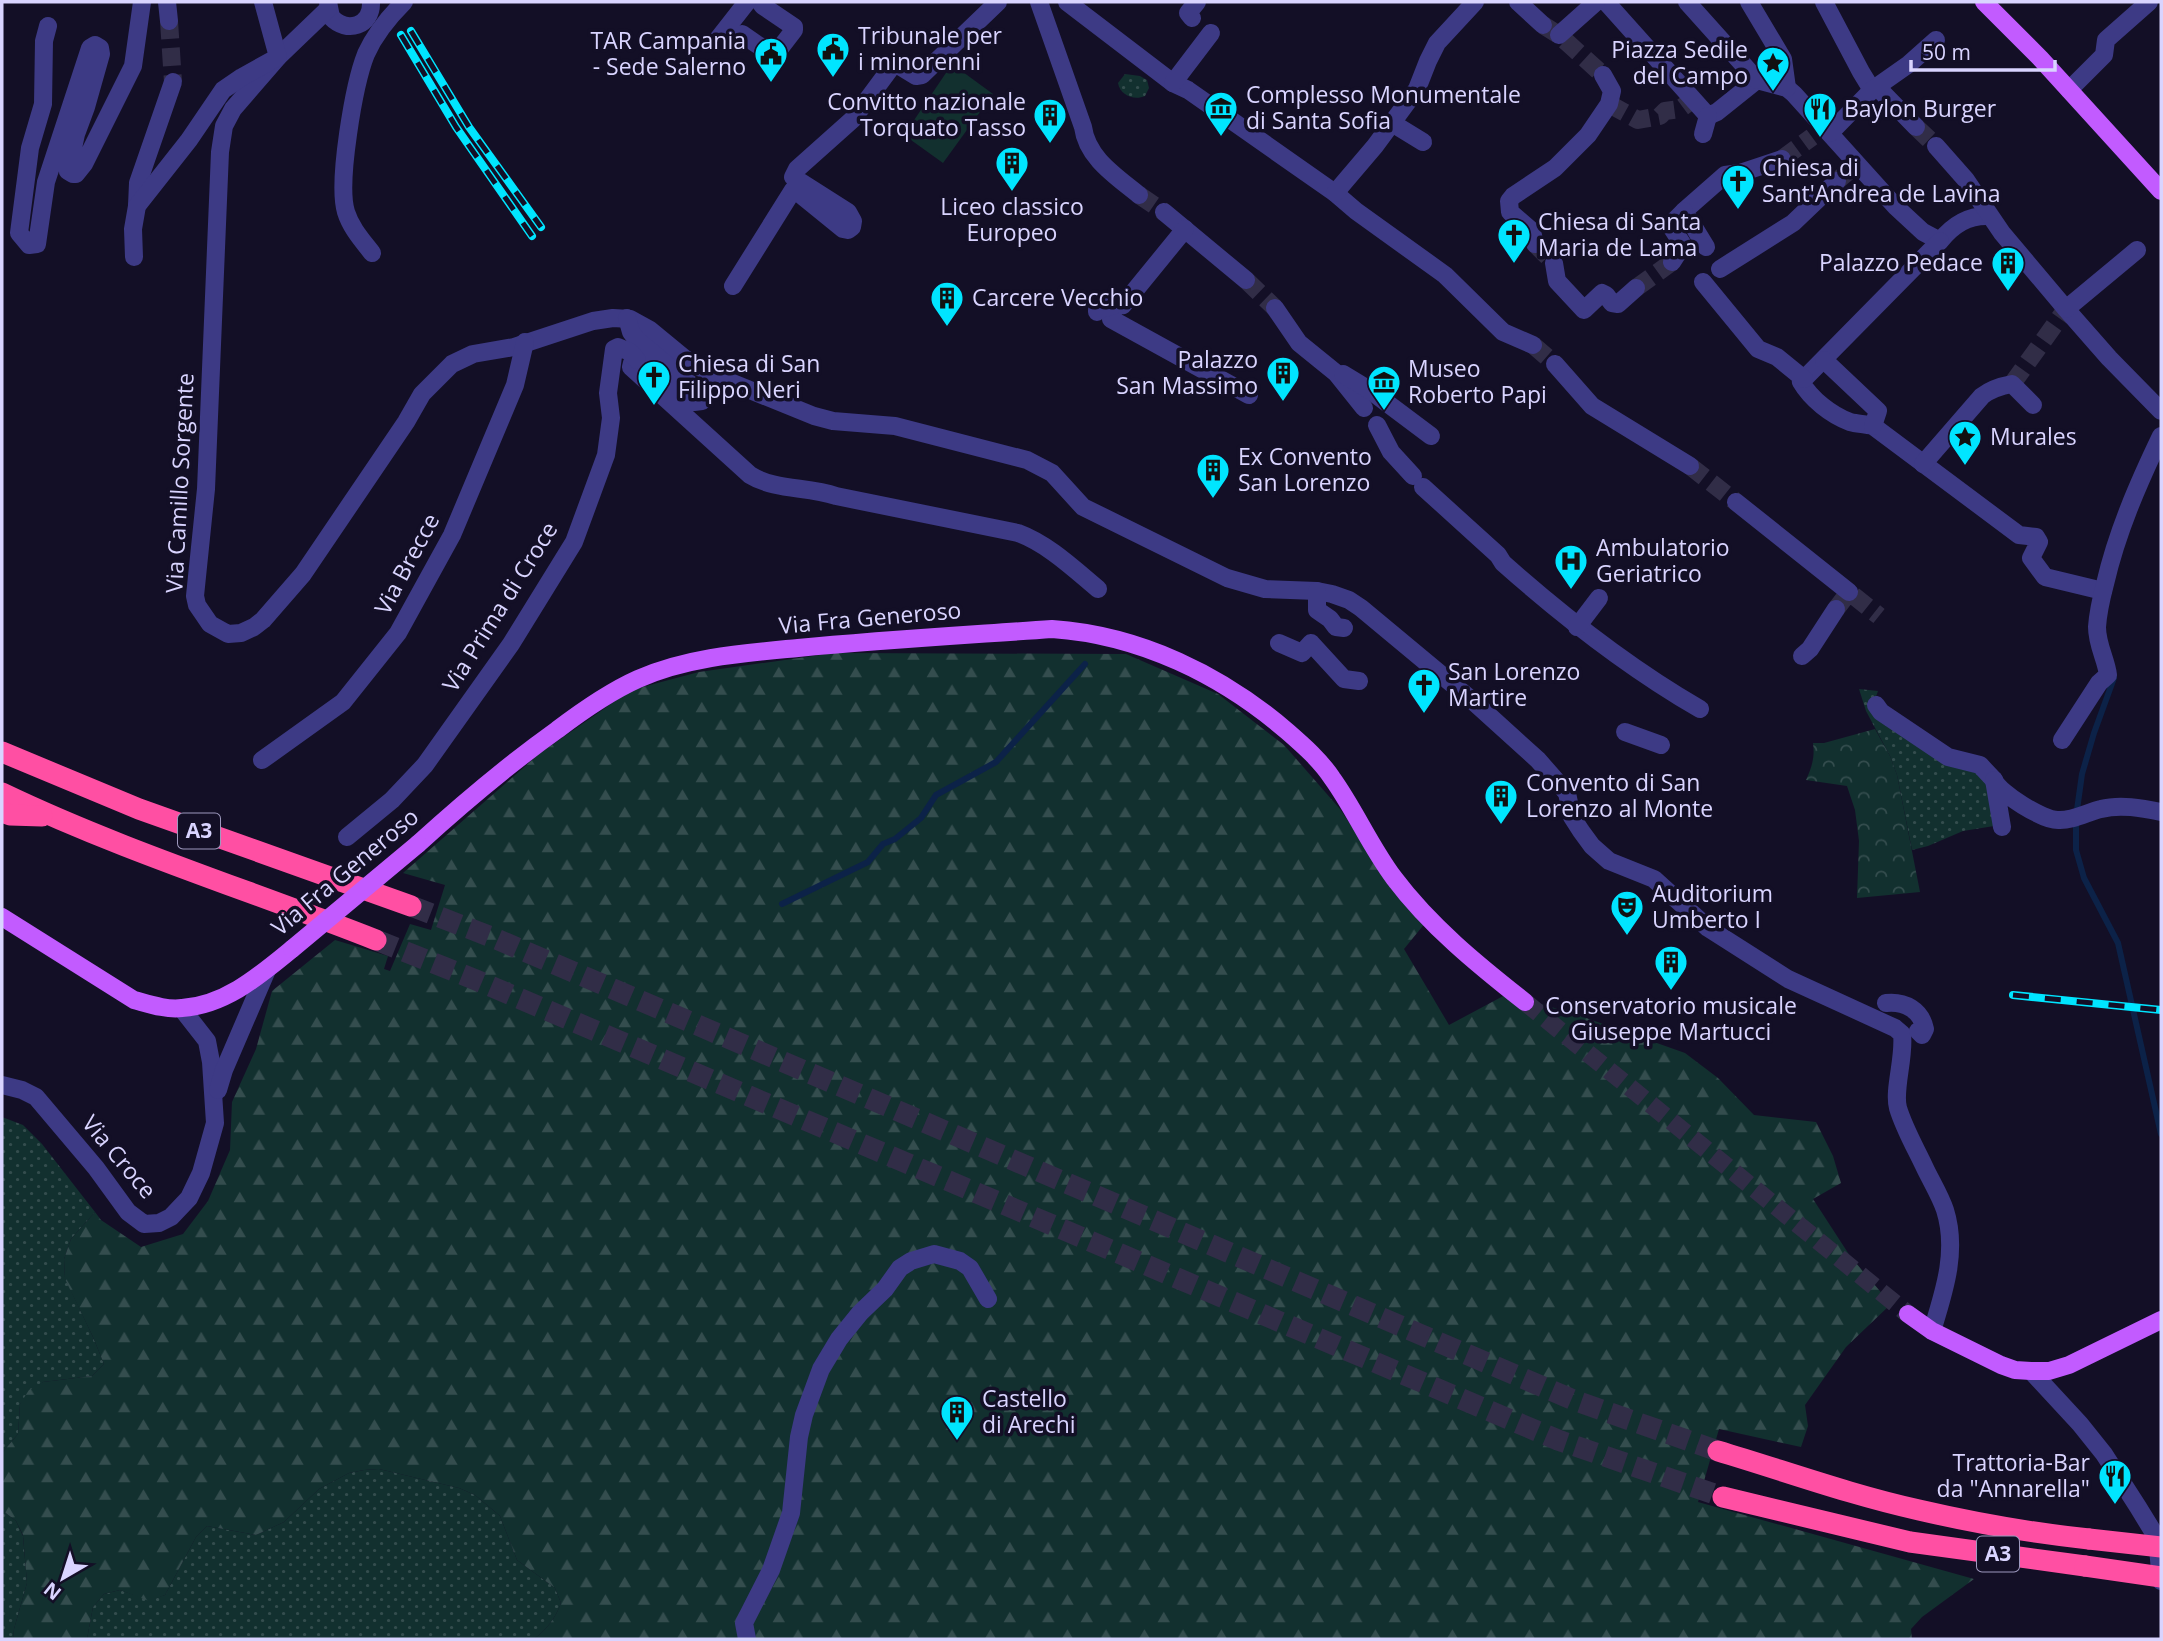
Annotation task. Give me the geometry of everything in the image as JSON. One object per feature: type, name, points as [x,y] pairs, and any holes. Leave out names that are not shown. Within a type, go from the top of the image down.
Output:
[{"type":"highway","name":"A3","points":[[2,752],[162,817],[411,906]]},
{"type":"highway","points":[[2,793],[51,817]]},
{"type":"highway","points":[[2,811],[10,815],[51,817]]},
{"type":"highway","name":"A3","points":[[51,817],[376,940]]},
{"type":"highway","name":"A3","points":[[1718,1451],[1920,1510],[2050,1535],[2161,1547]]},
{"type":"highway","name":"A3","points":[[1723,1497],[1910,1542],[2161,1579]]},
{"type":"main road","points":[[1984,2],[2161,191]]},
{"type":"main road","name":"Via Fra Generoso","points":[[182,1009],[211,1002],[240,989],[267,970],[533,747],[607,695],[638,679],[673,666],[769,651],[880,640],[1052,629],[1128,642],[1184,663],[1269,715],[1312,752],[1332,777],[1371,846],[1395,880],[1461,951],[1525,1002]]},
{"type":"main road","points":[[2,917],[134,1000],[158,1007],[182,1009]]},
{"type":"main road","points":[[1908,1314],[1932,1331],[2001,1365],[2015,1370],[2031,1371],[2069,1365],[2161,1320]]},
{"type":"street","points":[[48,26],[44,41],[43,104],[30,148],[19,233],[29,245],[37,244],[46,181],[90,48],[95,45],[100,48],[101,54],[76,134],[68,170],[73,174],[84,164],[133,66],[142,2]]},
{"type":"street","points":[[167,2],[169,21]]},
{"type":"street","points":[[137,206],[189,140],[223,90],[278,57],[263,2]]},
{"type":"street","points":[[718,39],[747,2]]},
{"type":"street","points":[[742,34],[774,56],[794,30],[760,2]]},
{"type":"street","points":[[733,286],[793,190],[843,229],[852,227],[851,215],[793,177],[797,169],[853,119],[893,65],[898,65],[916,76],[922,75],[998,2]]},
{"type":"street","points":[[1039,2],[1083,127],[1085,141],[1102,164],[1139,195]]},
{"type":"street","points":[[1067,2],[1173,83],[1188,90],[1335,193],[1445,275],[1503,332],[1533,345]]},
{"type":"street","points":[[1335,193],[1417,89],[1433,49],[1475,2]]},
{"type":"street","points":[[1518,2],[1543,25]]},
{"type":"street","points":[[1559,35],[1596,2]]},
{"type":"street","points":[[1606,2],[1708,116]]},
{"type":"street","points":[[1687,2],[1757,79],[1787,88]]},
{"type":"street","points":[[1749,2],[1783,58],[1787,88],[1822,133],[1923,232],[1940,241]]},
{"type":"street","points":[[1824,2],[1875,88],[1916,127]]},
{"type":"street","points":[[2069,90],[2104,55],[2106,40],[2149,2]]},
{"type":"street","points":[[372,253],[352,227],[342,195],[354,99],[371,27],[371,3],[398,8]]},
{"type":"street","points":[[371,27],[398,8]]},
{"type":"street","name":"Via Camillo Sorgente","points":[[371,27],[348,27],[331,11],[309,27],[278,57],[233,109],[224,126],[206,489],[195,596],[197,605],[209,624],[228,634],[241,633],[254,627],[271,612],[303,574],[422,394],[444,370],[474,354],[503,350],[593,321],[613,317],[627,318]]},
{"type":"street","points":[[1173,83],[1211,33]]},
{"type":"street","points":[[1822,133],[1936,40]]},
{"type":"street","points":[[1535,244],[1532,231],[1510,212],[1509,201],[1555,168],[1588,135],[1609,104],[1612,90],[1603,75]]},
{"type":"street","points":[[1708,116],[1717,112],[1757,79]]},
{"type":"street","points":[[134,257],[138,183],[173,82]]},
{"type":"street","points":[[1703,134],[1708,116]]},
{"type":"street","points":[[1392,123],[1423,142]]},
{"type":"street","points":[[1936,146],[1966,180],[1989,216],[2066,309],[2115,365],[2161,411]]},
{"type":"street","points":[[1672,262],[1683,245],[1670,225],[1684,211],[1725,175],[1740,173],[1782,159]]},
{"type":"street","points":[[1720,269],[1793,223],[1837,181]]},
{"type":"street","points":[[1684,211],[1706,247]]},
{"type":"street","points":[[1164,212],[1245,281]]},
{"type":"street","points":[[1803,380],[1831,366],[1864,320],[1949,230],[1977,215],[1989,216]]},
{"type":"street","points":[[1185,229],[1111,310],[1249,395]]},
{"type":"street","points":[[2066,309],[2137,250]]},
{"type":"street","points":[[1556,272],[1584,310],[1602,293],[1612,303],[1618,304],[1636,288]]},
{"type":"street","points":[[1703,282],[1746,336],[1759,349],[1777,358],[1803,380],[1807,392],[1832,412],[1851,422],[1873,426],[2019,535],[2039,539],[2031,558],[2045,577],[2103,591]]},
{"type":"street","points":[[1275,308],[1299,343],[1336,373],[1364,408]]},
{"type":"street","points":[[627,318],[631,332],[637,340],[702,394],[702,401],[696,404],[637,360],[631,365],[634,370],[750,475],[770,485],[824,492],[1030,537],[1098,589]]},
{"type":"street","points":[[627,318],[650,330],[684,358],[712,375],[814,416],[833,421],[895,426],[1027,460],[1052,473],[1083,508],[1227,578],[1265,589],[1332,594],[1361,608],[1475,702],[1538,760],[1567,793],[1573,817],[1581,831],[1592,846],[1609,861],[1654,879],[1708,928],[1788,979],[1895,1028],[1902,1034],[1898,1107],[1902,1121],[1940,1198],[1948,1225],[1950,1261],[1946,1286],[1932,1331]]},
{"type":"street","name":"Via Brecce","points":[[262,760],[344,702],[398,633],[452,535],[515,385],[525,342]]},
{"type":"street","name":"Via Prima di Croce","points":[[347,836],[392,800],[425,765],[511,645],[560,565],[574,542],[606,455],[611,418],[608,393],[614,349],[626,349],[637,360]]},
{"type":"street","points":[[1555,364],[1592,405],[1690,466]]},
{"type":"street","points":[[1831,366],[1878,411],[1873,426]]},
{"type":"street","points":[[1336,373],[1343,374],[1371,391],[1431,436]]},
{"type":"street","points":[[1923,464],[1991,389],[2012,384],[2034,405]]},
{"type":"street","points":[[1377,425],[1391,452],[1418,482],[1521,579],[1577,626],[1657,684],[1700,709]]},
{"type":"street","points":[[2062,740],[2099,682],[2108,675],[2097,629],[2103,591],[2110,561],[2138,484],[2161,436]]},
{"type":"street","points":[[769,494],[829,503],[834,495]]},
{"type":"street","points":[[1736,502],[1849,592]]},
{"type":"street","points":[[1317,591],[1317,610],[1336,627],[1344,628]]},
{"type":"street","points":[[1577,626],[1599,598]]},
{"type":"street","points":[[1802,656],[1810,649],[1836,609]]},
{"type":"street","points":[[1279,643],[1302,653],[1311,643],[1344,679],[1359,681]]},
{"type":"street","points":[[1876,705],[1881,712],[1936,751],[1980,765],[2001,790],[2048,819],[2060,821],[2099,810],[2122,807],[2161,812]]},
{"type":"street","points":[[1625,732],[1653,747]]},
{"type":"street","points":[[1994,780],[2002,827]]},
{"type":"street","name":"Via Croce","points":[[214,1104],[223,1070],[267,970]]},
{"type":"street","points":[[1886,1003],[1900,1003],[1914,1009],[1925,1026],[1924,1034],[1921,1035],[1917,1031]]},
{"type":"street","name":"Via Croce","points":[[2,1085],[36,1097],[96,1168],[128,1212],[144,1224],[159,1223],[172,1217],[189,1198],[201,1172],[215,1123],[207,1041],[182,1009]]},
{"type":"street","points":[[747,1639],[744,1623],[771,1570],[791,1513],[804,1415],[818,1376],[839,1339],[860,1313],[885,1289],[900,1268],[911,1261],[934,1254],[960,1261],[970,1268],[988,1299]]},
{"type":"street","points":[[2031,1371],[2104,1454],[2138,1507],[2157,1538],[2161,1579]]},
{"type":"green space","points":[[952,64],[993,94],[943,163],[904,135]]},
{"type":"green space","points":[[1125,74],[1147,80],[1149,88],[1145,96],[1132,97],[1122,91],[1118,83]]},
{"type":"green space","points":[[834,653],[1126,654],[1218,694],[1284,745],[1340,809],[1380,869],[1426,922],[1404,949],[1449,1025],[1507,994],[1575,1014],[1685,1053],[1718,1078],[1754,1115],[1816,1122],[1833,1156],[1841,1183],[1813,1199],[1850,1256],[1891,1304],[1846,1347],[1805,1405],[1808,1426],[1801,1447],[1719,1429],[1698,1502],[1974,1579],[1922,1617],[1911,1629],[1912,1639],[534,1639],[550,1623],[561,1603],[555,1588],[517,1560],[500,1516],[475,1495],[459,1488],[379,1469],[349,1473],[319,1489],[284,1522],[256,1535],[207,1526],[196,1537],[165,1595],[149,1601],[120,1590],[104,1594],[93,1607],[87,1639],[13,1639],[27,1583],[23,1535],[16,1521],[2,1510],[2,1453],[18,1434],[20,1404],[29,1390],[43,1382],[92,1376],[104,1364],[65,1279],[64,1259],[71,1239],[95,1212],[101,1220],[141,1247],[183,1234],[208,1201],[230,1150],[232,1102],[256,1049],[272,991],[335,940],[388,956],[384,969],[390,971],[410,924],[431,930],[445,885],[403,873],[539,754],[631,690],[699,672]]},
{"type":"green space","points":[[1859,689],[1878,691],[1874,702],[1987,773],[1994,826],[1963,831],[1912,850],[1897,775],[1866,711]]},
{"type":"green space","points":[[1875,729],[1897,775],[1920,892],[1857,898],[1859,841],[1855,810],[1847,786],[1806,780],[1814,753],[1813,743],[1824,743]]},
{"type":"green space","points":[[2,1117],[23,1125],[42,1144],[95,1212],[71,1239],[64,1259],[65,1278],[104,1364],[92,1376],[43,1382],[20,1404],[18,1434],[2,1453]]},
{"type":"green space","points":[[379,1469],[459,1488],[475,1495],[500,1516],[517,1560],[555,1588],[561,1603],[543,1631],[534,1639],[87,1639],[93,1607],[104,1594],[120,1590],[149,1600],[165,1595],[196,1537],[207,1526],[256,1535],[284,1522],[319,1489],[349,1473]]},
{"type":"green space","points":[[2,1510],[16,1521],[23,1536],[27,1583],[13,1639],[2,1639]]},
{"type":"waterway","points":[[782,904],[868,862],[883,844],[895,839],[921,818],[936,795],[996,762],[1085,664]]},
{"type":"waterway","points":[[2114,678],[2082,774],[2076,817],[2076,850],[2084,878],[2118,943],[2161,1134]]},
{"type":"tunnel","points":[[169,21],[173,82]]},
{"type":"tunnel","points":[[1543,25],[1559,35],[1603,75]]},
{"type":"tunnel","points":[[1609,104],[1638,120],[1680,109],[1692,100]]},
{"type":"tunnel","points":[[1916,127],[1936,146]]},
{"type":"tunnel","points":[[1782,159],[1812,137]]},
{"type":"tunnel","points":[[1837,181],[1857,164]]},
{"type":"tunnel","points":[[1139,195],[1164,212]]},
{"type":"tunnel","points":[[1535,244],[1554,263]]},
{"type":"tunnel","points":[[1636,288],[1672,262]]},
{"type":"tunnel","points":[[1246,280],[1275,308]]},
{"type":"tunnel","points":[[2012,384],[2066,309]]},
{"type":"tunnel","points":[[1533,345],[1555,364]]},
{"type":"tunnel","points":[[1690,466],[1736,502]]},
{"type":"tunnel","points":[[1836,609],[1849,592],[1879,616]]},
{"type":"tunnel","points":[[411,906],[494,938],[1576,1401],[1718,1451]]},
{"type":"tunnel","points":[[376,940],[476,980],[1558,1440],[1723,1497]]},
{"type":"tunnel","points":[[1525,1002],[1908,1314]]},
{"type":"railway","points":[[411,31],[469,127],[541,227]]},
{"type":"railway","points":[[401,35],[456,127],[532,236]]},
{"type":"railway","points":[[2013,995],[2161,1010]]},
{"type":"place","name":"Tribunale per i minorenni","points":[[833,79]]},
{"type":"place","name":"TAR Campania - Sede Salerno","points":[[771,84]]},
{"type":"place","name":"Piazza Sedile del Campo","points":[[1773,93]]},
{"type":"place","name":"Complesso Monumentale di Santa Sofia","points":[[1221,138]]},
{"type":"place","name":"Baylon Burger","points":[[1820,139]]},
{"type":"place","name":"Convitto nazionale Torquato Tasso","points":[[1050,145]]},
{"type":"place","name":"Liceo classico Europeo","points":[[1012,193]]},
{"type":"place","name":"Chiesa di Sant'Andrea de Lavina","points":[[1738,211]]},
{"type":"place","name":"Chiesa di Santa Maria de Lama","points":[[1514,265]]},
{"type":"place","name":"Palazzo Pedace","points":[[2008,293]]},
{"type":"place","name":"Carcere Vecchio","points":[[947,328]]},
{"type":"place","name":"Palazzo San Massimo","points":[[1283,403]]},
{"type":"place","name":"Chiesa di San Filippo Neri","points":[[654,407]]},
{"type":"place","name":"Museo Roberto Papi","points":[[1384,412]]},
{"type":"place","name":"Murales","points":[[1965,467]]},
{"type":"place","name":"Ex Convento San Lorenzo","points":[[1213,500]]},
{"type":"place","name":"Ambulatorio Geriatrico","points":[[1571,591]]},
{"type":"place","name":"San Lorenzo Martire","points":[[1424,715]]},
{"type":"place","name":"Convento di San Lorenzo al Monte","points":[[1501,826]]},
{"type":"place","name":"Auditorium Umberto I","points":[[1627,937]]},
{"type":"place","name":"Conservatorio musicale Giuseppe Martucci","points":[[1671,992]]},
{"type":"place","name":"Castello di Arechi","points":[[957,1442]]},
{"type":"place","name":"Trattoria-Bar da \"Annarella\"","points":[[2115,1506]]}]
